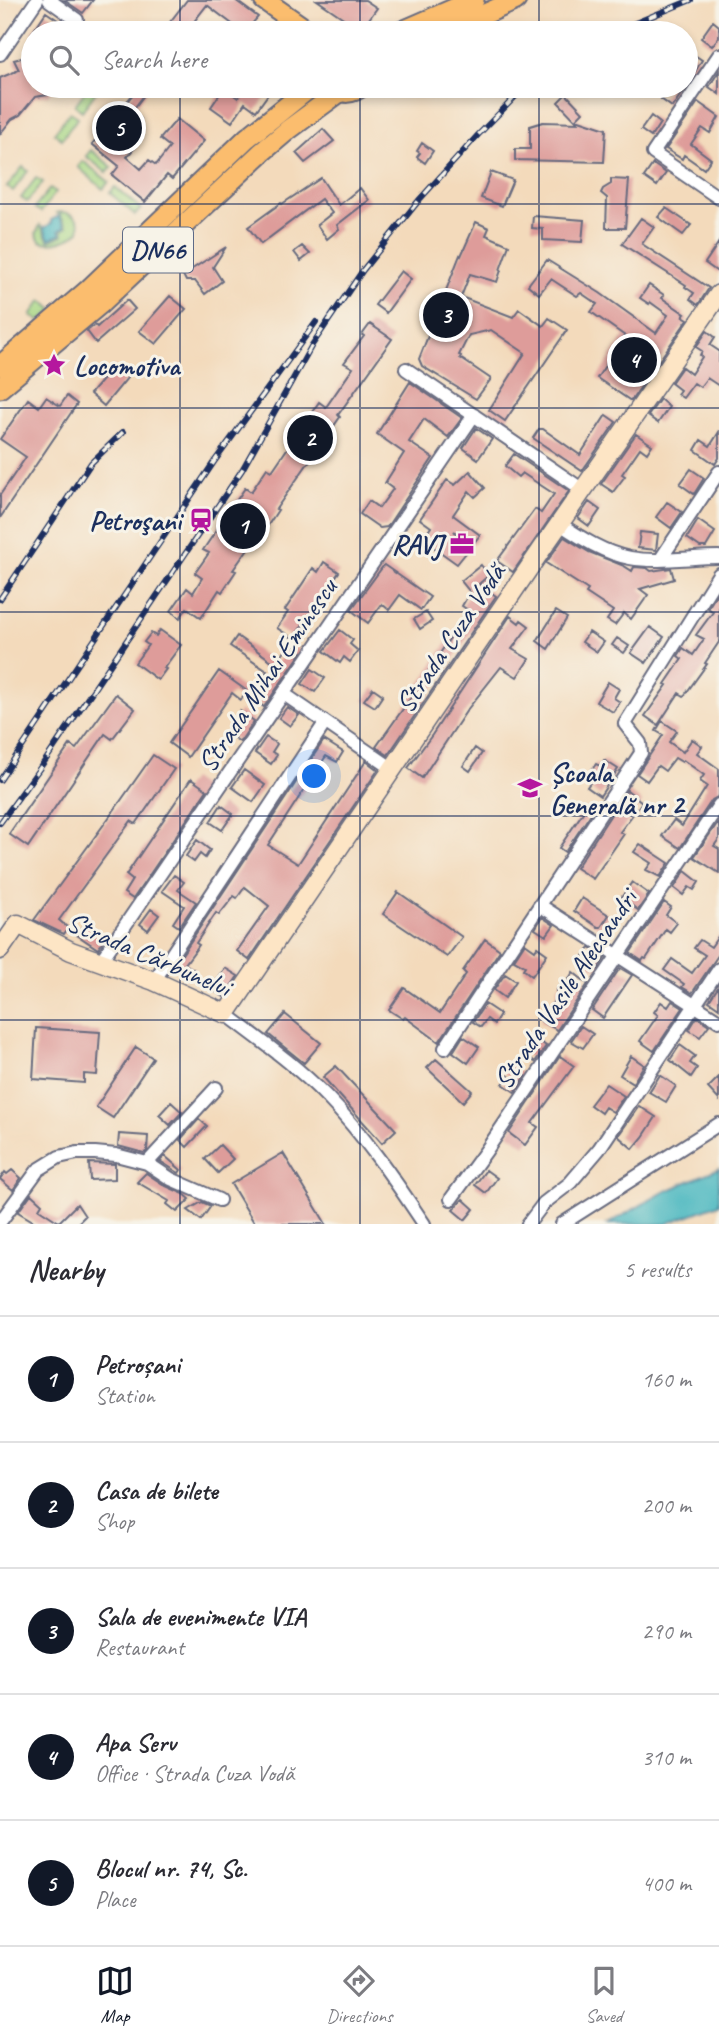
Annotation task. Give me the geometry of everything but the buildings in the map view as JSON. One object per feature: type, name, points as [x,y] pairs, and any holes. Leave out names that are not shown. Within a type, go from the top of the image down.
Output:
[{"type":"main road","points":[[426,21],[474,0]]},
{"type":"main road","points":[[470,21],[516,0]]},
{"type":"main road","points":[[266,1],[295,21]]},
{"type":"main road","name":"DN66","points":[[0,388],[107,285],[247,138],[297,98]]},
{"type":"main road","name":"DN66","points":[[0,366],[107,285],[327,98]]},
{"type":"main road","name":"Strada Cuza Vodă","points":[[226,1014],[719,294]]},
{"type":"main road","name":"Strada Cărbunelui","points":[[0,950],[18,924],[71,951],[154,981],[226,1014]]},
{"type":"street","points":[[23,21],[37,0]]},
{"type":"street","points":[[49,0],[77,20]]},
{"type":"street","points":[[0,54],[21,23]]},
{"type":"street","points":[[698,85],[719,55]]},
{"type":"street","points":[[689,98],[653,153],[719,198]]},
{"type":"street","points":[[406,369],[583,490]]},
{"type":"street","name":"Strada Mihai Eminescu","points":[[100,962],[474,415]]},
{"type":"street","points":[[660,559],[719,472]]},
{"type":"street","points":[[560,523],[615,554],[637,559],[719,557]]},
{"type":"street","points":[[445,1048],[641,753],[640,743],[625,724],[719,574]]},
{"type":"street","points":[[284,694],[393,769]]},
{"type":"street","points":[[154,981],[326,723]]},
{"type":"street","name":"Strada Vasile Alecsandri","points":[[451,1199],[719,805]]},
{"type":"street","points":[[541,906],[719,1021]]},
{"type":"street","points":[[528,1224],[544,1203],[570,1183],[588,1164],[719,969]]},
{"type":"street","name":"Strada Cărbunelui","points":[[226,1014],[303,1075],[343,1114],[424,1224]]},
{"type":"street","points":[[148,1163],[216,1088]]},
{"type":"street","points":[[562,1224],[719,1124]]},
{"type":"street","points":[[0,1222],[38,1170],[58,1157],[77,1153],[116,1155],[148,1163],[171,1180],[219,1200]]},
{"type":"green space","points":[[80,98],[91,98],[82,111],[75,105]]},
{"type":"green space","points":[[70,112],[78,117],[62,139],[54,133]]},
{"type":"green space","points":[[91,150],[112,167],[107,173],[86,156]]},
{"type":"green space","points":[[83,161],[109,182],[103,189],[78,167]]},
{"type":"green space","points":[[23,167],[28,171],[13,191],[7,187]]},
{"type":"green space","points":[[36,178],[43,182],[27,202],[21,198]]},
{"type":"green space","points":[[115,187],[141,209],[135,215],[110,193]]},
{"type":"green space","points":[[50,188],[56,192],[41,212],[35,208]]},
{"type":"green space","points":[[56,213],[76,217],[79,231],[61,241],[50,243],[40,241],[36,234],[40,225],[49,241],[63,235],[61,231],[67,227],[60,214]]},
{"type":"green space","points":[[42,300],[52,312],[39,321],[31,315]]},
{"type":"water","points":[[59,216],[65,227],[59,230],[61,234],[49,239],[44,228]]},
{"type":"water","points":[[719,1168],[719,1204],[666,1224],[608,1224],[664,1192]]},
{"type":"railway","points":[[640,21],[691,0]]},
{"type":"railway","points":[[0,823],[242,470],[312,345],[363,270],[420,199],[514,98]]},
{"type":"railway","points":[[0,780],[214,462],[316,322]]},
{"type":"railway","points":[[0,599],[91,463],[123,432]]},
{"type":"place","name":"Blocul nr. 74, Sc.","points":[[119,128]]},
{"type":"place","name":"Sala de evenimente VIA","points":[[446,315]]},
{"type":"place","name":"Apa Serv","points":[[634,360]]},
{"type":"place","name":"Locomotiva","points":[[54,365]]},
{"type":"place","name":"Casa de bilete","points":[[310,438]]},
{"type":"place","name":"Petroşani","points":[[201,520]]},
{"type":"place","name":"Petroșani","points":[[243,526]]},
{"type":"place","name":"RAVJ","points":[[462,544]]},
{"type":"place","name":"Școala Generală nr 2","points":[[530,788]]}]
